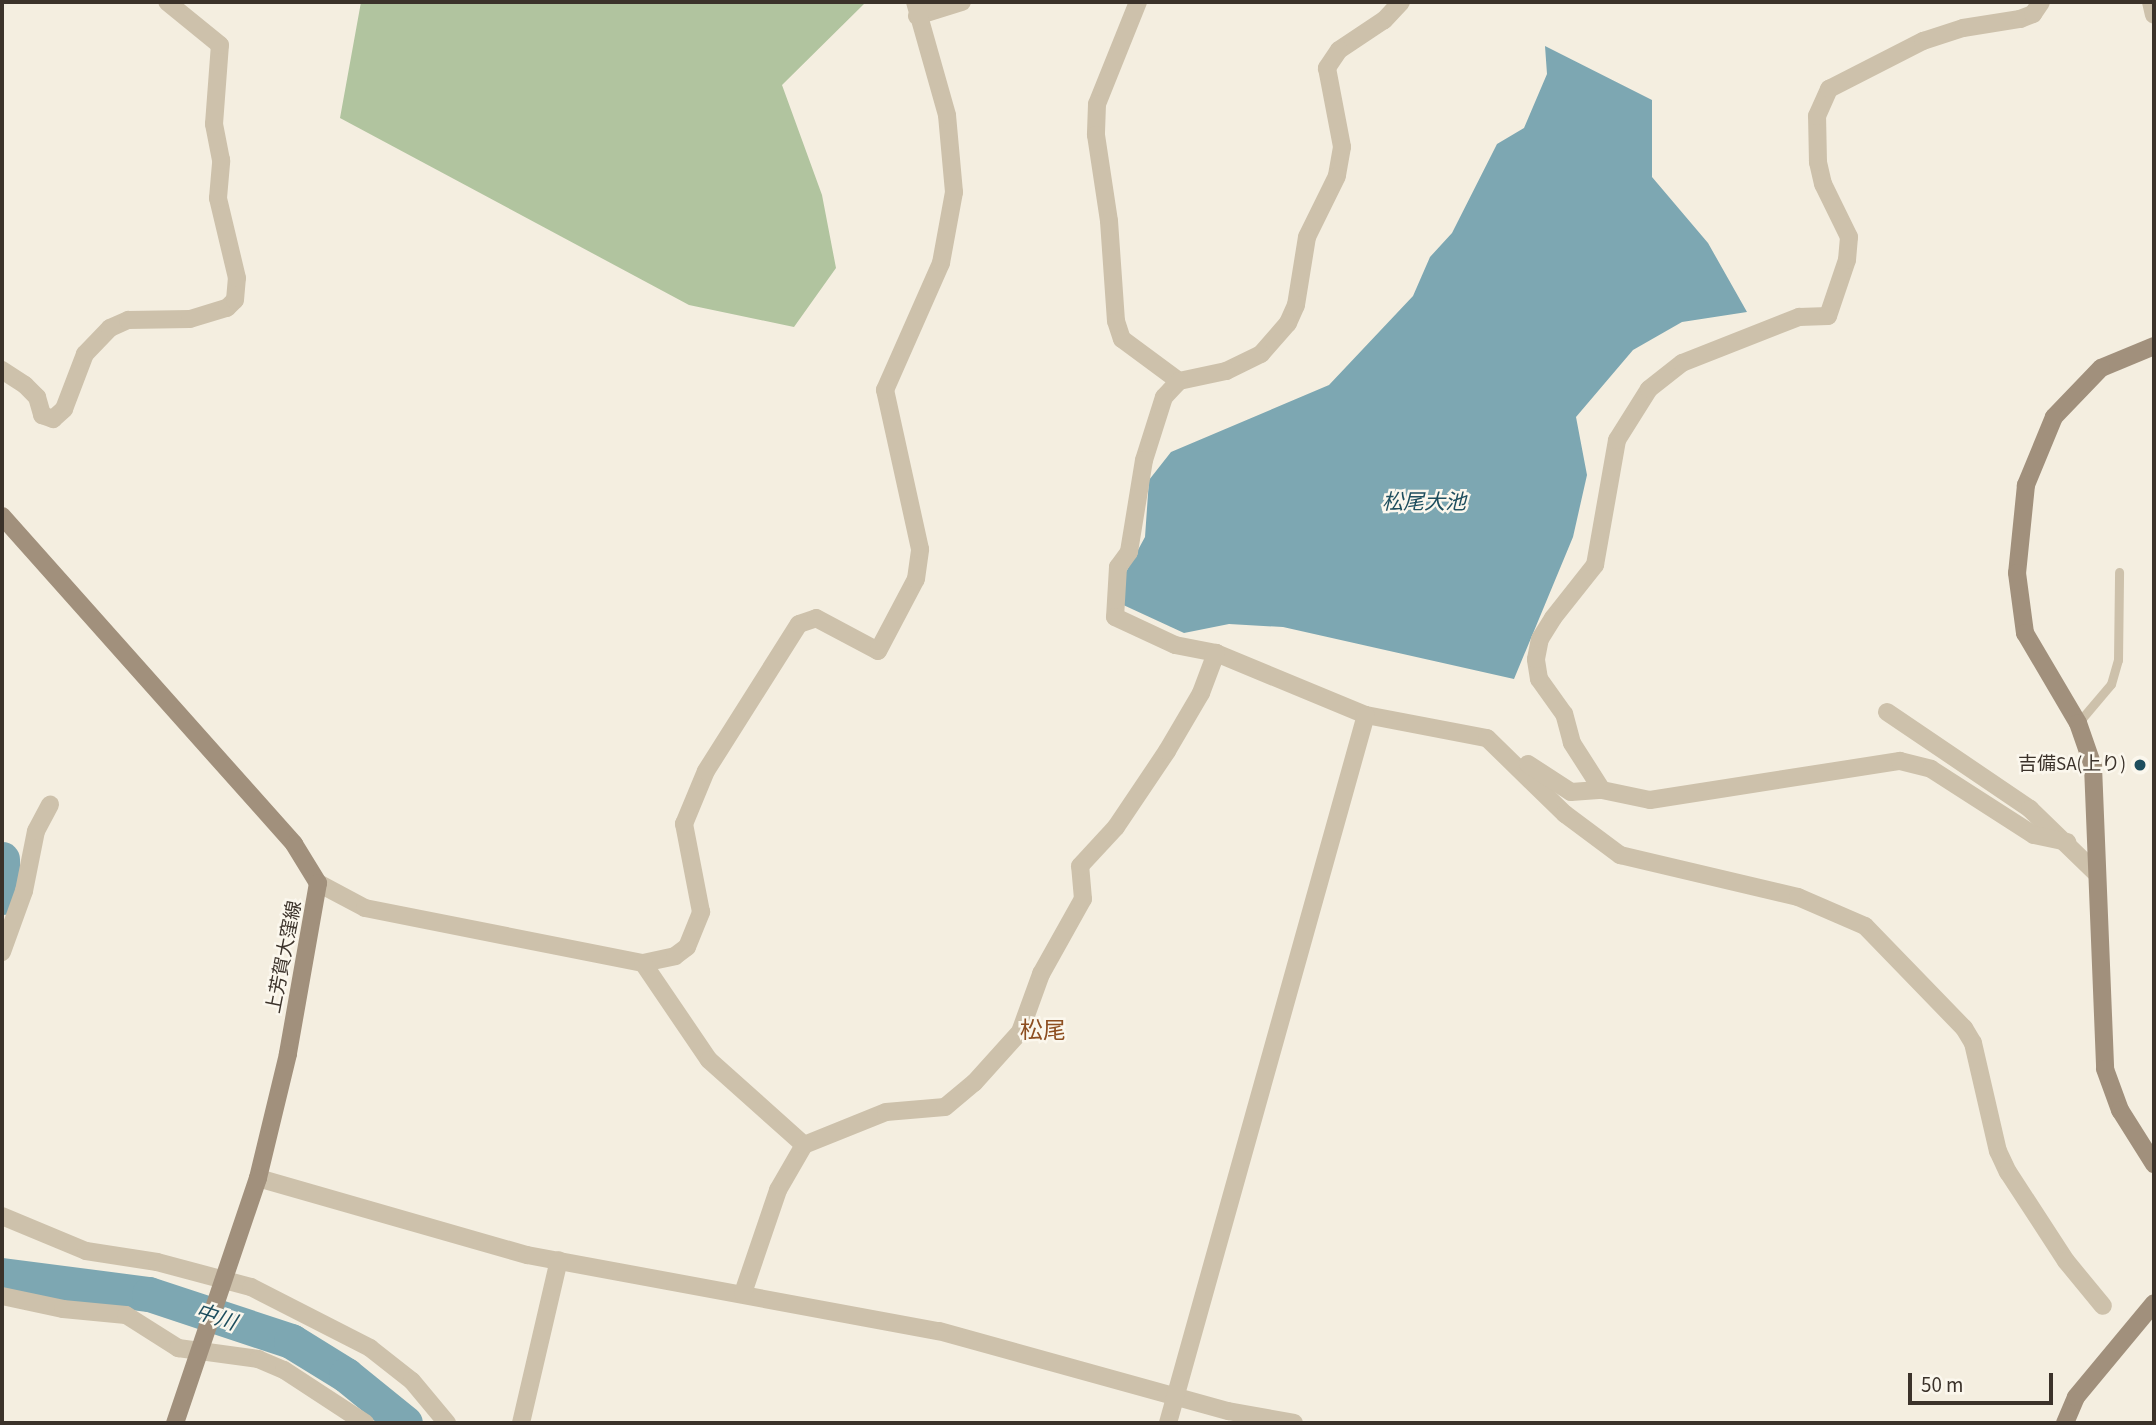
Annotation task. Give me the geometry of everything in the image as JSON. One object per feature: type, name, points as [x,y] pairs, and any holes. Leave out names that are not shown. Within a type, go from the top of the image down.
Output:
[{"type":"street","points":[[2,370],[37,397],[43,415],[53,419],[65,409],[85,354],[110,328],[128,320],[190,319],[227,308],[235,300],[237,278],[218,198],[220,160],[214,124],[220,45],[167,2]]},
{"type":"street","points":[[318,883],[365,908],[643,963],[675,956],[687,947],[701,912],[684,839],[686,810],[799,624],[816,618],[878,651],[916,579],[920,549],[885,390],[941,263],[954,192],[947,115],[916,9],[962,2]]},
{"type":"street","points":[[1138,2],[1097,104],[1096,135],[1109,221],[1116,321],[1122,339],[1179,381]]},
{"type":"street","points":[[1401,2],[1384,20],[1339,50],[1327,68],[1342,147],[1337,176],[1307,237],[1296,305],[1288,323],[1261,354],[1244,363],[1179,381],[1164,397],[1144,460],[1129,552],[1118,567],[1115,617],[1175,645],[1216,653],[1366,715],[1476,734],[1571,792],[1602,790],[1650,800],[1900,761],[1931,769],[2035,835],[2067,842]]},
{"type":"street","points":[[1602,790],[1572,743],[1564,714],[1539,679],[1536,659],[1540,639],[1595,565],[1617,440],[1649,389],[1682,363],[1799,317],[1828,316],[1847,260],[1849,237],[1823,184],[1818,162],[1817,116],[1829,89],[1923,41],[1963,28],[2020,19],[2033,14],[2041,2]]},
{"type":"street","points":[[2151,2],[2154,15]]},
{"type":"street","points":[[2154,345],[2102,368],[2068,399],[2040,445],[2026,485],[2017,573],[2018,607],[2036,656],[2078,723],[2093,766],[2105,1069],[2120,1110],[2154,1164]]},
{"type":"street","name":"上芳賀大窪線","points":[[2,516],[294,844],[318,883],[288,1054],[258,1178],[175,1423]]},
{"type":"street","points":[[743,1293],[778,1190],[804,1145],[886,1112],[945,1107],[1007,1049],[1020,1032],[1041,974],[1083,899],[1080,866],[1116,827],[1167,751],[1201,693],[1216,653]]},
{"type":"street","points":[[1887,712],[2030,809],[2097,874]]},
{"type":"street","points":[[1168,1423],[1366,715]]},
{"type":"street","points":[[1503,751],[1565,814],[1620,855],[1798,897],[1865,926],[1881,939],[1964,1028],[1973,1043],[1998,1151],[2008,1172],[2066,1261],[2103,1306]]},
{"type":"street","points":[[2,952],[24,891],[36,831],[50,805]]},
{"type":"street","points":[[643,963],[709,1060],[804,1145]]},
{"type":"street","points":[[258,1178],[559,1260],[939,1331],[1177,1394],[1228,1411],[1294,1423]]},
{"type":"street","points":[[2,1216],[86,1251],[157,1262],[223,1285],[251,1287],[370,1348],[412,1381],[447,1423]]},
{"type":"street","points":[[521,1423],[559,1260]]},
{"type":"street","points":[[2,1296],[63,1309],[127,1315],[178,1348],[200,1345],[258,1359],[284,1370],[365,1423]]},
{"type":"street","points":[[2065,1423],[2076,1397],[2154,1303]]},
{"type":"lane","points":[[2078,723],[2111,684],[2118,660],[2119,572]]},
{"type":"green space","points":[[361,2],[866,2],[782,85],[822,195],[836,268],[794,327],[689,305],[340,118]]},
{"type":"water","name":"松尾大池","points":[[1545,46],[1652,100],[1652,177],[1708,243],[1747,312],[1682,322],[1633,350],[1576,417],[1587,475],[1573,537],[1514,679],[1283,627],[1229,624],[1184,633],[1119,603],[1120,583],[1145,537],[1149,480],[1171,452],[1329,385],[1413,296],[1430,257],[1452,233],[1497,144],[1524,128],[1547,74]]},
{"type":"waterway","name":"中川","points":[[2,859],[2,897]]},
{"type":"waterway","name":"中川","points":[[2,1275],[149,1294],[291,1341],[346,1375],[405,1423]]},
{"type":"place","name":"吉備SA(上り)","points":[[2140,765]]},
{"type":"district","name":"松尾","points":[[1043,1031]]}]
